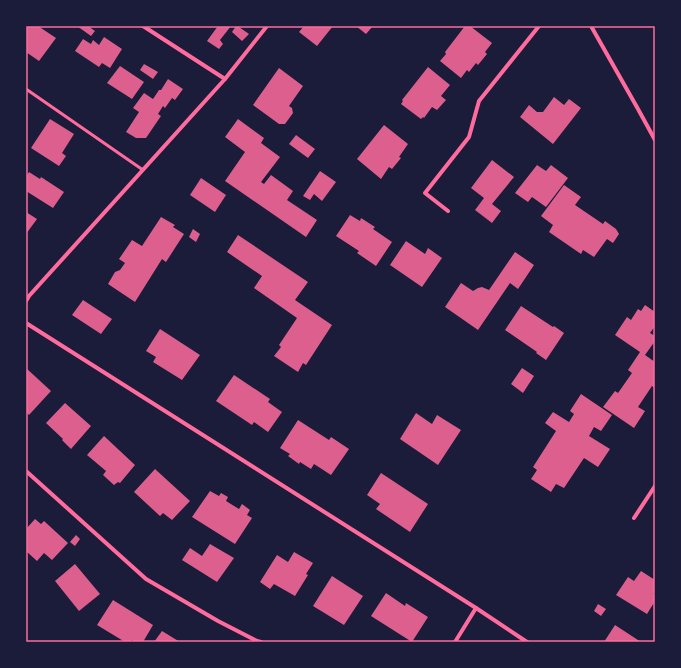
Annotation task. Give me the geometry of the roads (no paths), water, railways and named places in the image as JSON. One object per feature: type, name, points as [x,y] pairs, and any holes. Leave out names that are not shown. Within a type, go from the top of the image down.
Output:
[{"type":"street","points":[[144,26],[225,79]]},
{"type":"street","points":[[26,301],[28,296],[225,79],[267,26]]},
{"type":"street","points":[[448,210],[425,193],[468,137],[480,101],[539,26]]},
{"type":"street","points":[[591,26],[655,140]]},
{"type":"street","points":[[26,323],[476,608],[527,642]]},
{"type":"street","points":[[26,471],[146,579],[218,621],[256,641],[262,642]]},
{"type":"street","points":[[634,518],[655,486]]},
{"type":"street","points":[[455,642],[476,608]]},
{"type":"lane","points":[[26,89],[143,170]]}]
